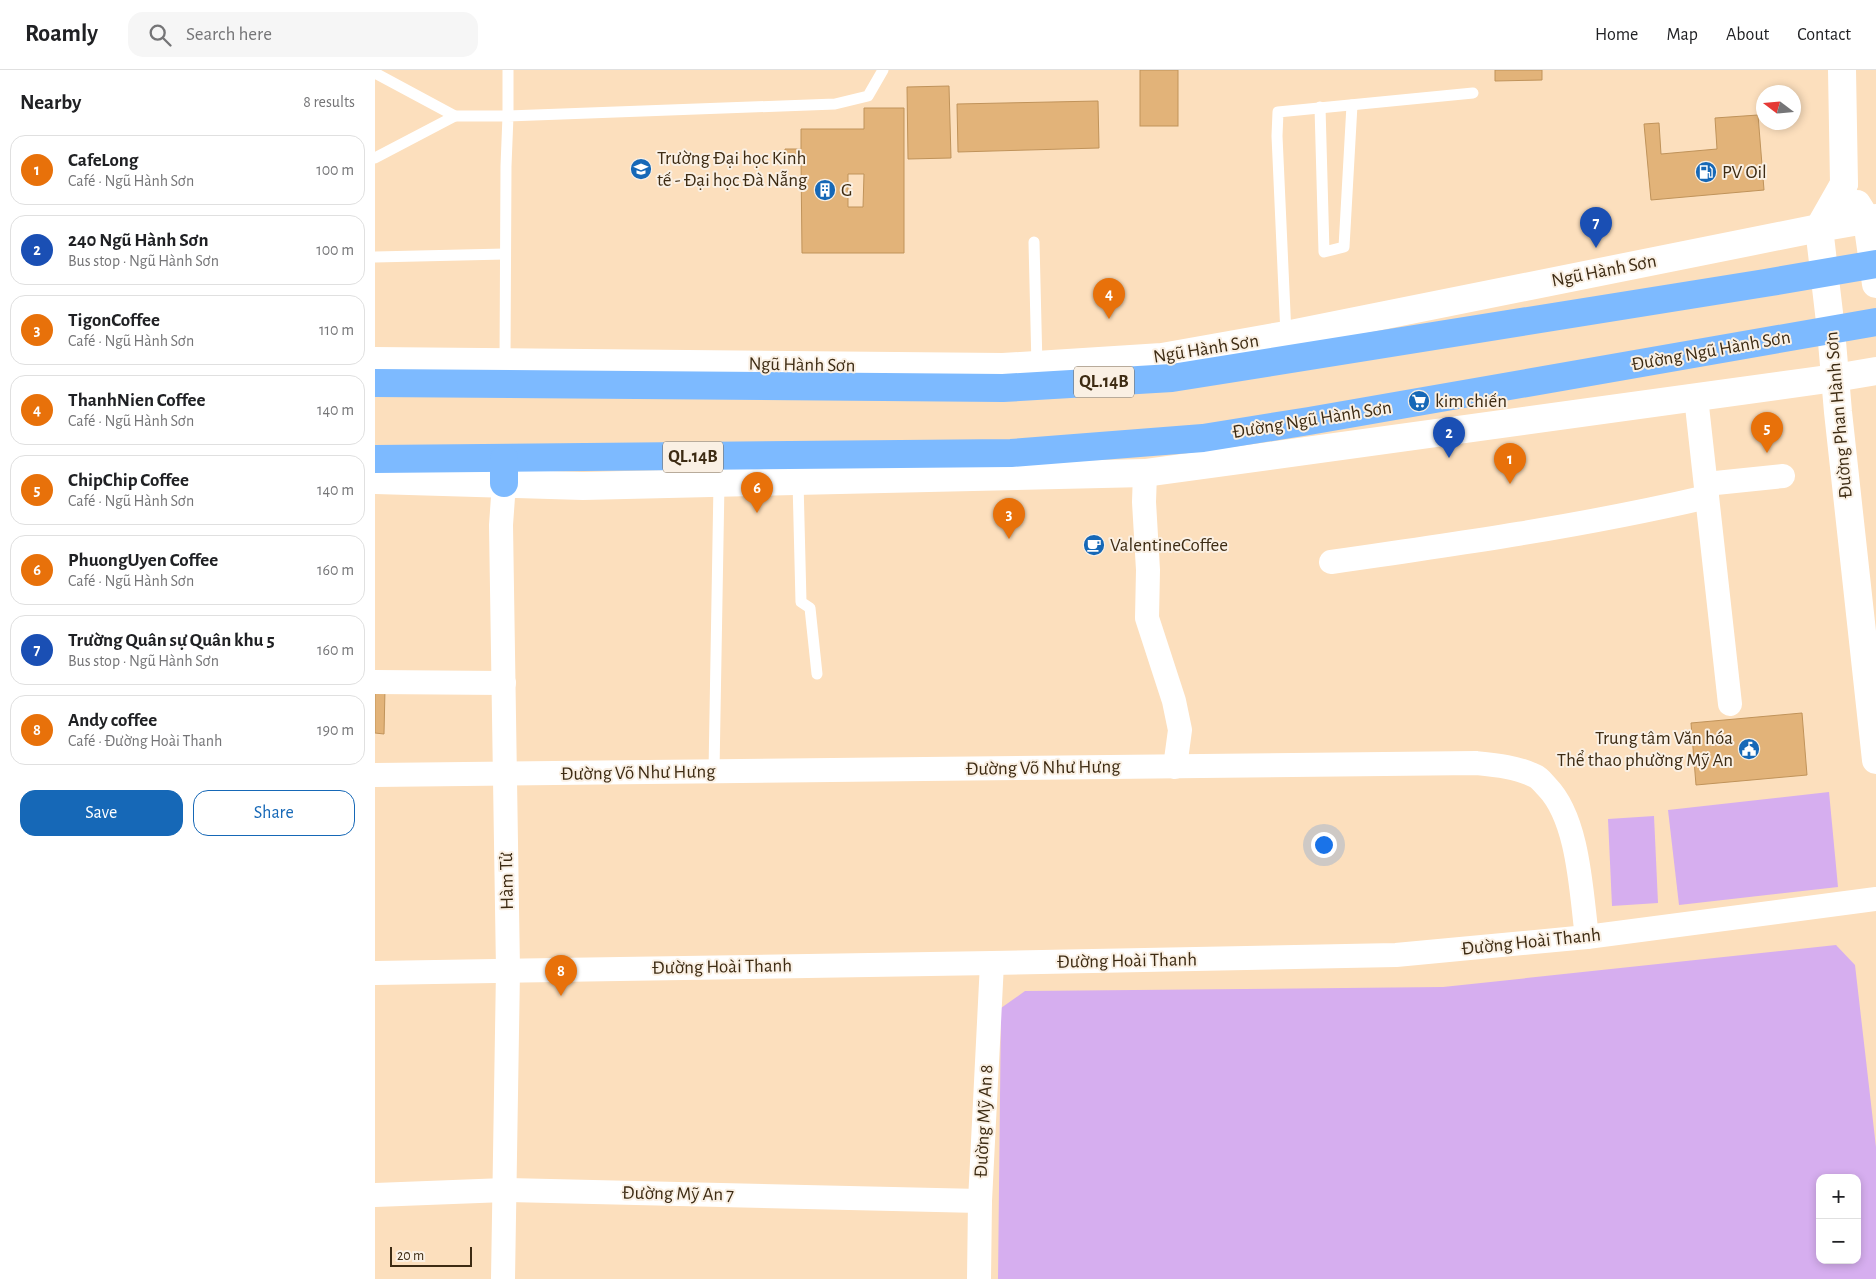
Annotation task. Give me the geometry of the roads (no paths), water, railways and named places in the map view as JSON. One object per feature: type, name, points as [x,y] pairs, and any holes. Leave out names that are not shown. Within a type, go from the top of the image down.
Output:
[{"type":"highway","name":"QL.14B","points":[[1825,272],[1875,271]]},
{"type":"highway","name":"Ngũ Hành Sơn","points":[[375,383],[505,372],[1003,388],[1172,378],[1286,348],[1765,284],[1825,272]]},
{"type":"highway","name":"Đường Ngũ Hành Sơn","points":[[504,471],[1011,453],[1203,438],[1876,322]]},
{"type":"highway","name":"QL.14B","points":[[375,459],[504,471]]},
{"type":"main road","points":[[1819,228],[1844,184],[1842,70]]},
{"type":"main road","points":[[1844,184],[1871,219],[1875,271]]},
{"type":"main road","name":"Ngũ Hành Sơn","points":[[375,361],[505,372],[994,367],[1037,366],[1286,348],[1819,228],[1871,219]]},
{"type":"main road","name":"Đường Phan Hành Sơn","points":[[1819,228],[1876,760]]},
{"type":"main road","points":[[375,480],[504,471],[583,486],[1145,473],[1876,371]]},
{"type":"street","points":[[1696,397],[1730,704]]},
{"type":"street","name":"Hàm Tử","points":[[503,1279],[509,970],[501,525],[504,471]]},
{"type":"street","points":[[1145,473],[1144,502],[1148,570],[1147,618],[1174,701],[1180,730],[1175,767]]},
{"type":"street","points":[[1331,562],[1477,541],[1639,513],[1706,491],[1783,476]]},
{"type":"street","points":[[375,682],[504,683]]},
{"type":"street","name":"Đường Võ Như Hưng","points":[[375,775],[1475,763],[1504,766],[1537,777],[1555,795],[1568,822],[1577,863],[1587,937]]},
{"type":"street","name":"Đường Hoài Thanh","points":[[375,973],[992,964],[1396,955],[1587,937],[1876,899]]},
{"type":"street","name":"Đường Mỹ An 8","points":[[979,1279],[980,1201],[992,964]]},
{"type":"street","name":"Đường Mỹ An 7","points":[[375,1195],[505,1190],[980,1201]]},
{"type":"lane","points":[[505,372],[508,70]]},
{"type":"lane","points":[[375,158],[455,116],[508,116],[835,104],[868,96],[883,70]]},
{"type":"lane","points":[[375,73],[455,116]]},
{"type":"lane","points":[[1286,348],[1277,136],[1278,112],[1473,93]]},
{"type":"lane","points":[[1321,107],[1324,252],[1343,247],[1352,105]]},
{"type":"lane","points":[[1034,242],[1037,366]]},
{"type":"lane","points":[[375,257],[505,254]]},
{"type":"lane","points":[[797,481],[801,602],[810,608],[817,674]]},
{"type":"lane","points":[[714,772],[719,483]]},
{"type":"place","name":"Trường Đại học Kinh tế - Đại học Đà Nẵng","points":[[641,169]]},
{"type":"place","name":"PV Oil","points":[[1706,172]]},
{"type":"place","name":"G","points":[[825,190]]},
{"type":"place","name":"Trường Quân sự Quân khu 5","points":[[1596,248]]},
{"type":"place","name":"ThanhNien Coffee","points":[[1109,319]]},
{"type":"place","name":"kim chiến","points":[[1419,401]]},
{"type":"place","name":"ChipChip Coffee","points":[[1767,453]]},
{"type":"place","name":"240 Ngũ Hành Sơn","points":[[1449,458]]},
{"type":"place","name":"CafeLong","points":[[1510,484]]},
{"type":"place","name":"PhuongUyen Coffee","points":[[757,513]]},
{"type":"place","name":"TigonCoffee","points":[[1009,539]]},
{"type":"place","name":"ValentineCoffee","points":[[1094,545]]},
{"type":"place","name":"Trung tâm Văn hóa Thể thao phường Mỹ An","points":[[1749,749]]},
{"type":"place","name":"Andy coffee","points":[[561,996]]}]
